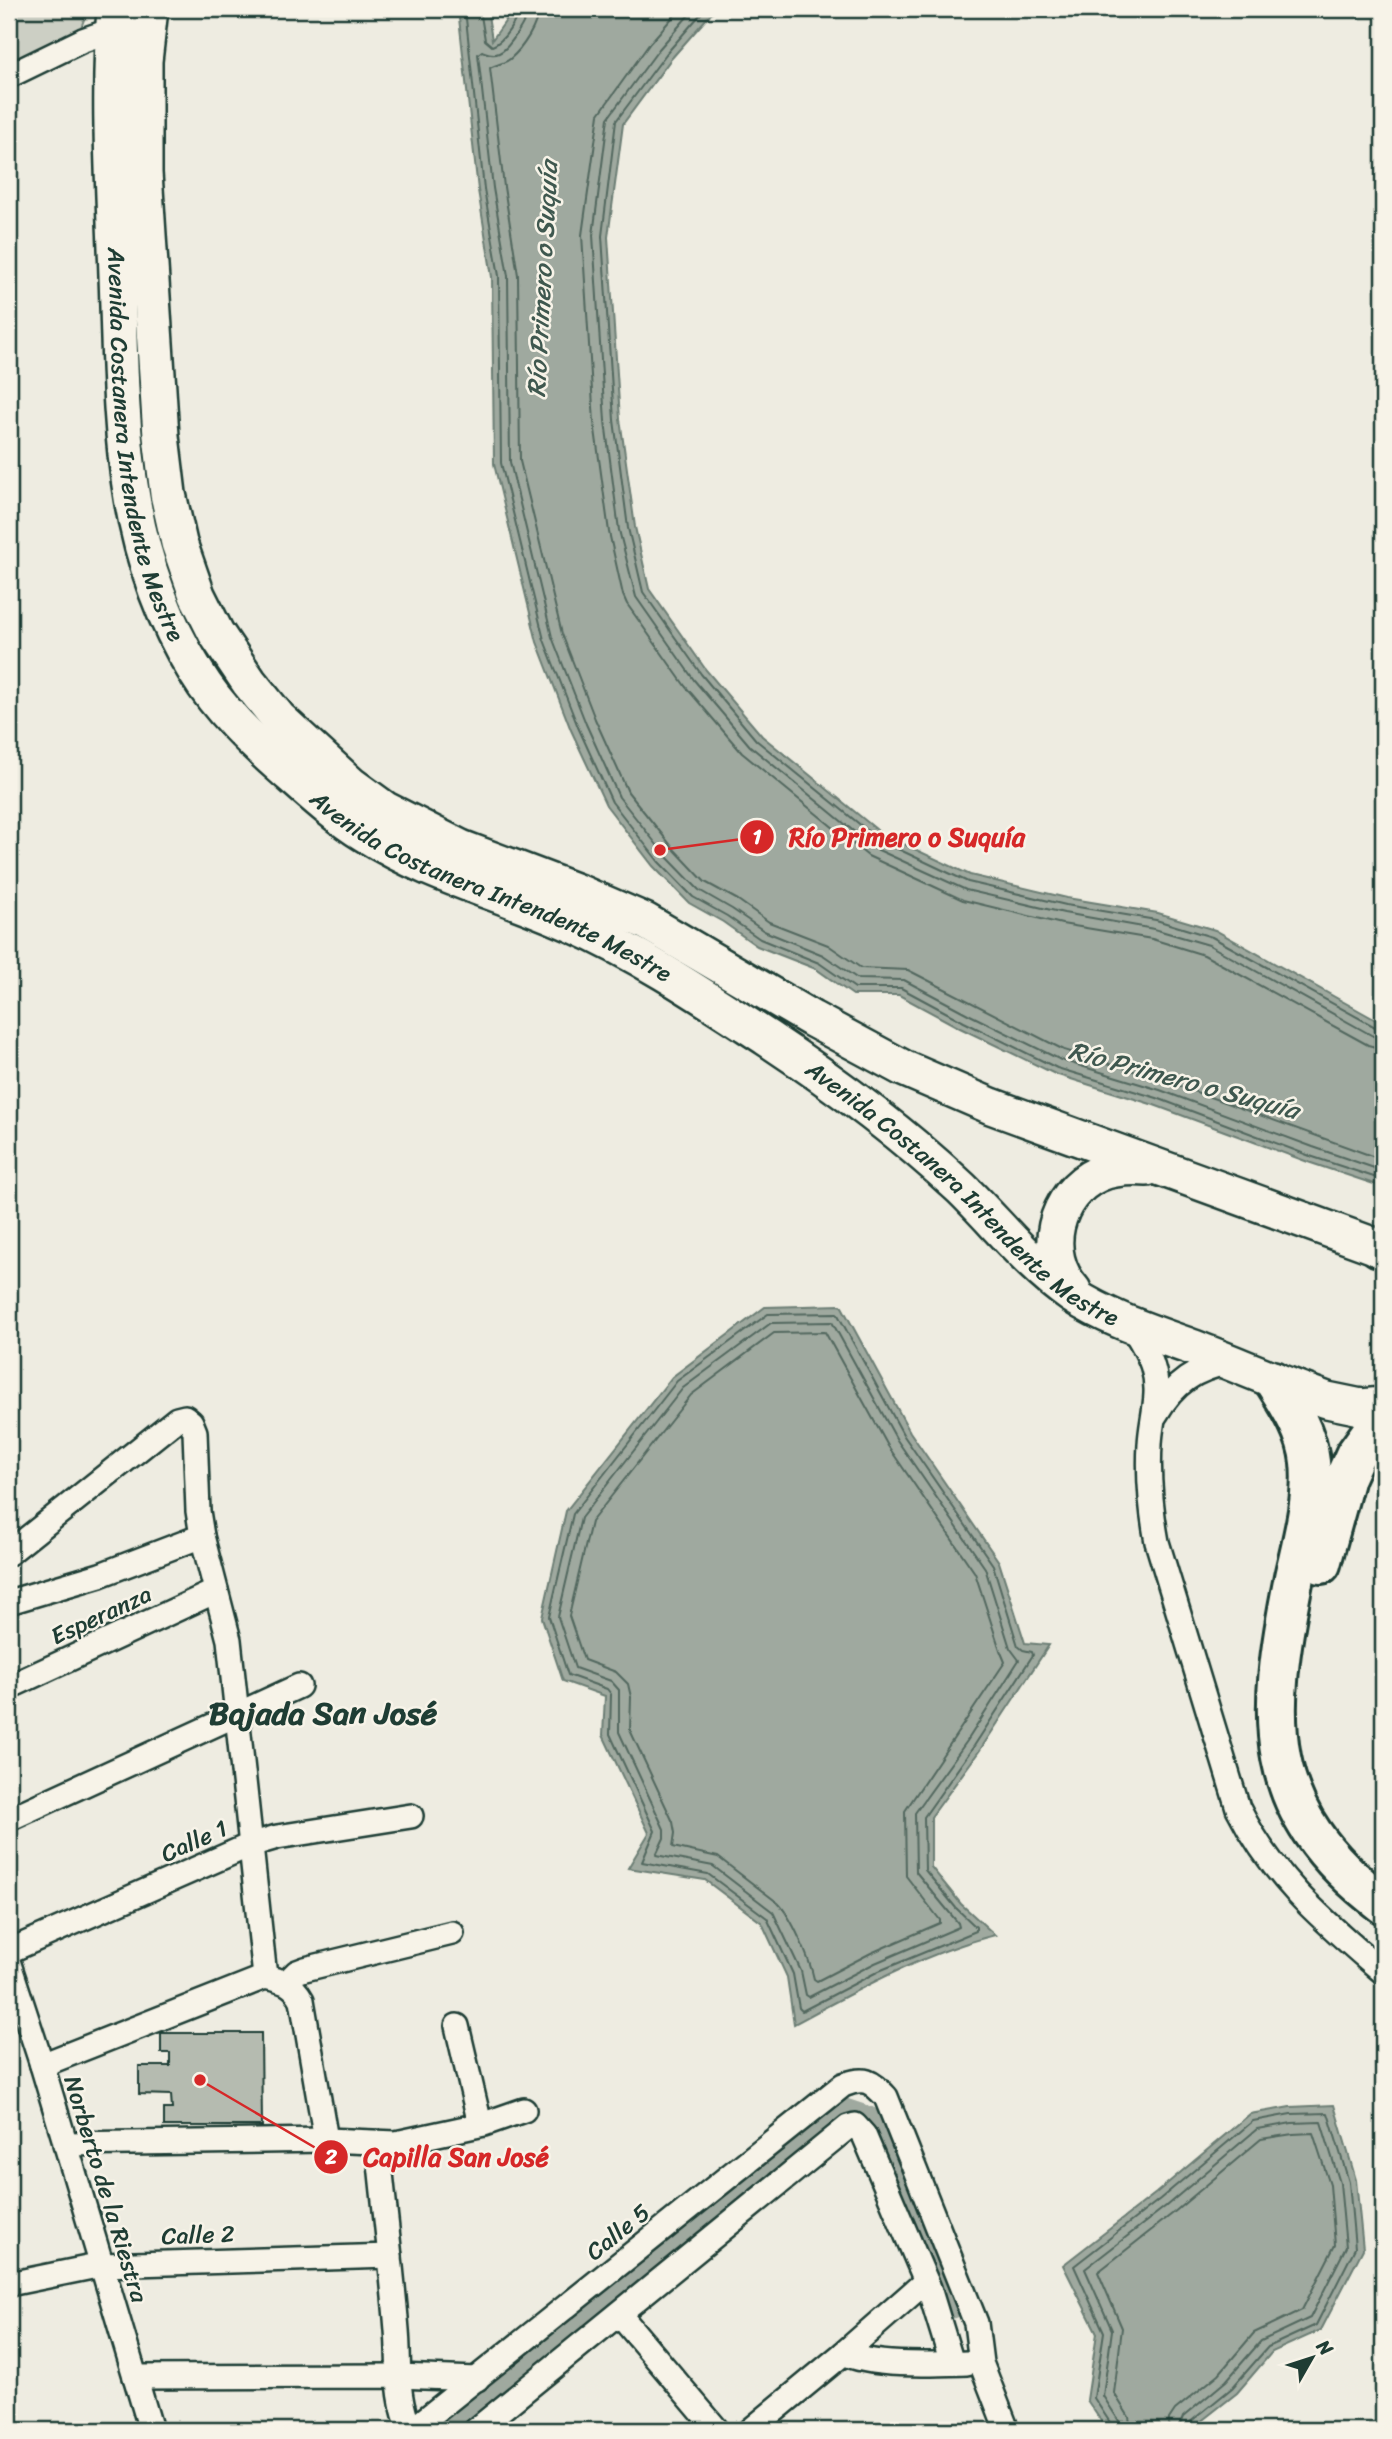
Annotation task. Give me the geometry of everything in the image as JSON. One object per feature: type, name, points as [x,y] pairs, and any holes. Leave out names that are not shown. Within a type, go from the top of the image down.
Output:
[{"type":"highway","points":[[1274,1381],[1299,1423],[1310,1462],[1308,1507],[1280,1650],[1276,1703],[1279,1750],[1292,1796],[1322,1847],[1360,1886],[1383,1904]]},
{"type":"highway","points":[[1383,1416],[1355,1455],[1338,1497],[1301,1665],[1298,1715],[1305,1765],[1324,1813],[1349,1848],[1383,1878]]},
{"type":"main road","name":"Avenida Costanera Intendente Mestre","points":[[132,17],[144,61],[144,173],[161,436],[168,494],[179,543],[197,595],[216,633],[249,682],[279,719],[351,785],[384,809],[461,848],[645,920],[812,1019],[944,1088],[1164,1171],[1382,1248]]},
{"type":"main road","name":"Avenida Costanera Intendente Mestre","points":[[132,17],[113,102],[123,428],[129,484],[140,541],[154,589],[197,674],[250,740],[315,797],[368,836],[444,874],[604,939],[802,1061],[926,1156],[1055,1282],[1088,1305],[1131,1325],[1274,1381],[1346,1405],[1383,1405]]},
{"type":"main road","points":[[1088,1305],[1070,1287],[1056,1261],[1053,1245],[1056,1225],[1068,1199],[1088,1180],[1111,1170],[1135,1167],[1164,1171]]},
{"type":"street","points":[[9,76],[132,17]]},
{"type":"street","points":[[1131,1325],[1154,1369],[1156,1385],[1150,1470],[1151,1505],[1157,1542],[1238,1808],[1259,1846],[1295,1892],[1383,1972]]},
{"type":"street","points":[[1154,1417],[1164,1399],[1188,1376],[1230,1362]]},
{"type":"street","points":[[9,1553],[177,1419],[185,1417],[191,1422],[195,1432],[198,1511],[229,1640],[250,1845],[276,1979]]},
{"type":"street","points":[[9,1602],[100,1575],[202,1536]]},
{"type":"street","name":"Esperanza","points":[[9,1687],[216,1591]]},
{"type":"street","points":[[9,1819],[299,1686]]},
{"type":"street","name":"Calle 1","points":[[9,1951],[250,1845],[277,1837],[411,1816]]},
{"type":"street","points":[[42,2065],[305,1969],[452,1933]]},
{"type":"street","name":"Norberto de la Riestra","points":[[11,1979],[42,2065],[151,2430]]},
{"type":"street","points":[[276,1979],[296,1990],[302,2000],[326,2140]]},
{"type":"street","points":[[457,2026],[480,2124]]},
{"type":"street","name":"Calle 5","points":[[411,2430],[842,2085],[859,2079],[873,2083],[886,2097],[976,2323],[981,2363]]},
{"type":"street","points":[[65,2144],[326,2140],[396,2143],[480,2124],[524,2110]]},
{"type":"street","points":[[475,2430],[848,2127],[855,2125],[864,2135],[926,2281],[952,2363]]},
{"type":"street","points":[[378,2143],[397,2334],[398,2376],[403,2415],[411,2430]]},
{"type":"street","name":"Calle 2","points":[[9,2284],[102,2265],[390,2256]]},
{"type":"street","points":[[751,2430],[926,2281]]},
{"type":"street","points":[[619,2314],[717,2430]]},
{"type":"street","points":[[844,2353],[855,2358],[921,2364],[981,2363],[1007,2430]]},
{"type":"street","points":[[135,2377],[398,2376],[477,2379]]},
{"type":"shaded area","points":[[9,9],[88,9],[80,30],[9,64]]},
{"type":"water","points":[[458,9],[487,9],[492,40],[514,9],[715,9],[671,59],[623,124],[608,237],[620,419],[635,527],[649,589],[706,670],[762,736],[882,834],[970,875],[1067,898],[1158,913],[1215,930],[1383,1024],[1383,1187],[1154,1105],[1055,1074],[899,995],[853,995],[816,969],[757,946],[723,922],[689,903],[653,866],[606,805],[571,730],[537,642],[494,464],[492,277],[478,190]]},
{"type":"water","points":[[841,1305],[910,1432],[999,1562],[1025,1643],[1049,1645],[980,1750],[931,1817],[931,1867],[961,1904],[995,1935],[917,1962],[794,2024],[787,1977],[762,1923],[705,1880],[628,1868],[649,1833],[603,1735],[605,1696],[563,1681],[542,1618],[566,1511],[672,1377],[765,1307]]},
{"type":"water","points":[[1334,2105],[1356,2180],[1363,2249],[1321,2330],[1272,2352],[1237,2393],[1190,2430],[1107,2430],[1087,2400],[1097,2333],[1063,2265],[1156,2193],[1250,2114],[1290,2107]]},
{"type":"building","points":[[161,2033],[261,2033],[262,2126],[164,2126],[164,2109],[172,2109],[171,2095],[139,2094],[139,2066],[170,2066],[170,2053],[161,2053]]},
{"type":"waterway","points":[[451,2430],[845,2109],[869,2117],[953,2308]]},
{"type":"place","name":"Río Primero o Suquía","points":[[660,850]]},
{"type":"place","name":"Capilla San José","points":[[200,2080]]},
{"type":"district","name":"Bajada San José","points":[[323,1713]]}]
